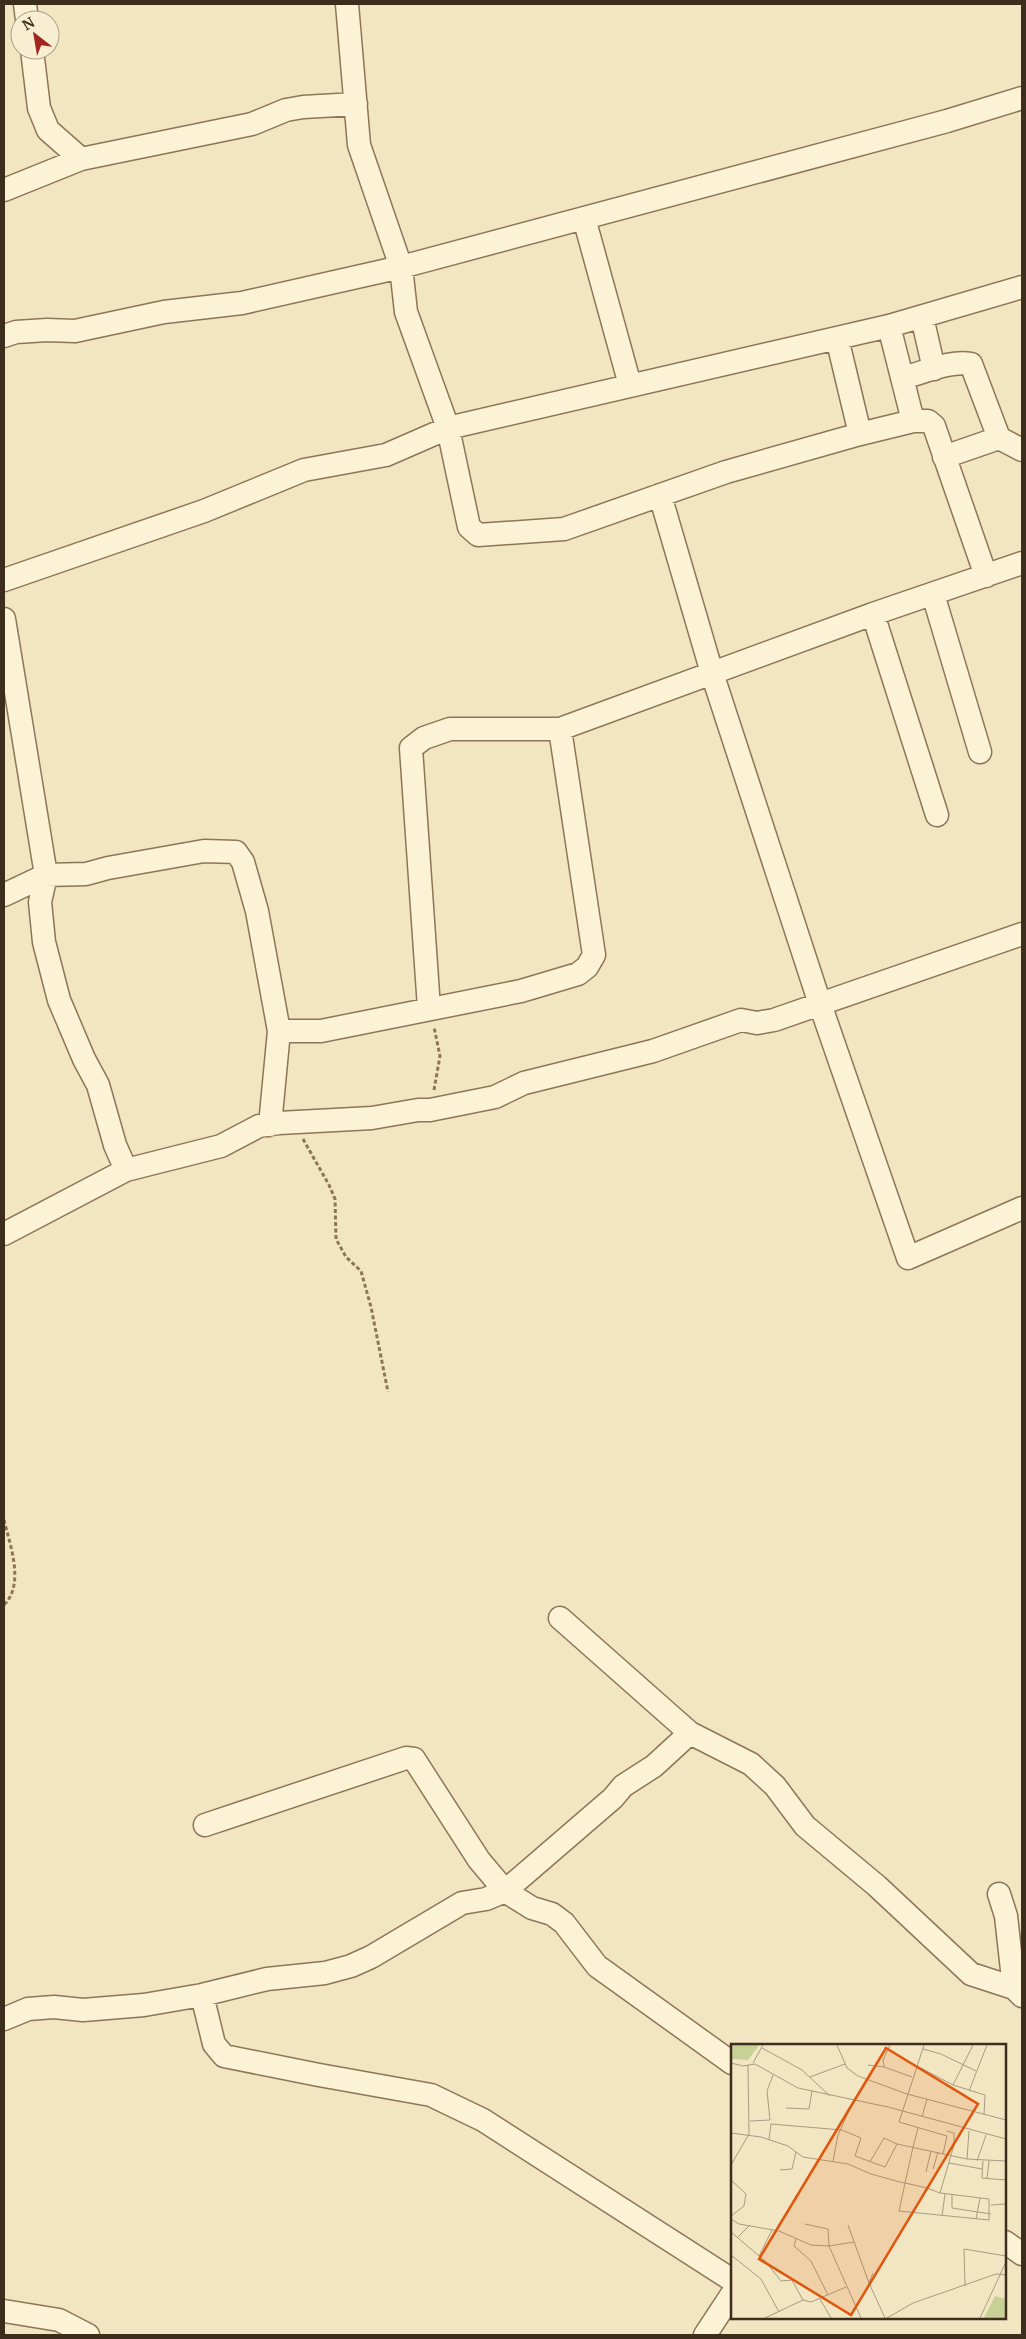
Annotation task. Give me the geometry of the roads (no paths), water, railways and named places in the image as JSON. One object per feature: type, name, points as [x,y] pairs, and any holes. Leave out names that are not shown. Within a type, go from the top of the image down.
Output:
[{"type":"street","points":[[347,4],[359,145],[401,268],[406,312],[448,428],[469,528],[478,535],[564,529],[726,472],[860,434],[913,421],[928,421],[934,426],[986,576]]},
{"type":"street","points":[[33,60],[39,108],[48,130],[81,159]]},
{"type":"street","points":[[4,336],[16,332],[39,330],[76,331],[164,312],[242,303],[401,268],[938,124],[1022,98]]},
{"type":"street","points":[[4,190],[81,159],[252,124],[286,110],[303,107],[356,104]]},
{"type":"street","points":[[584,218],[630,385]]},
{"type":"street","points":[[4,580],[204,511],[304,470],[386,455],[448,428],[889,326],[1022,287]]},
{"type":"street","points":[[922,317],[934,369]]},
{"type":"street","points":[[889,326],[913,421]]},
{"type":"street","points":[[837,338],[860,434]]},
{"type":"street","points":[[902,378],[934,369],[965,363],[971,364],[999,438],[1022,450]]},
{"type":"street","points":[[944,457],[999,438]]},
{"type":"street","points":[[660,495],[712,673],[820,1004],[908,1258],[1022,1208]]},
{"type":"street","points":[[429,1008],[411,748],[424,738],[450,729],[560,729],[873,614],[1022,563]]},
{"type":"street","points":[[932,594],[980,752]]},
{"type":"street","points":[[873,614],[937,815]]},
{"type":"street","points":[[4,619],[46,875],[40,902],[44,942],[58,1000],[98,1086],[115,1145],[126,1170]]},
{"type":"street","points":[[279,1031],[322,1030],[521,991],[578,974],[586,967],[594,955],[560,729]]},
{"type":"street","points":[[4,896],[46,875],[86,874],[108,868],[204,851],[236,852],[243,862],[257,911],[279,1031],[270,1124]]},
{"type":"street","points":[[4,1234],[126,1170],[221,1146],[259,1126],[294,1122],[359,1119],[418,1110],[430,1110],[495,1097],[524,1083],[653,1051],[742,1020],[757,1023],[774,1020],[1022,934]]},
{"type":"street","points":[[560,1618],[690,1734],[751,1764],[775,1786],[805,1826],[877,1886],[971,1974],[1018,1992],[1006,1916],[999,1894]]},
{"type":"street","points":[[4,2019],[28,2009],[83,2010],[144,2005],[202,1996],[267,1979],[325,1973],[351,1966],[391,1946],[462,1903],[486,1899],[505,1891],[613,1798],[623,1786],[654,1766],[690,1734]]},
{"type":"street","points":[[205,1825],[406,1758],[414,1759],[479,1860],[505,1891],[532,1908],[552,1914],[564,1923],[597,1966],[731,2062]]},
{"type":"street","points":[[202,1996],[214,2044],[224,2056],[431,2095],[483,2120],[731,2279]]},
{"type":"street","points":[[1006,2243],[1022,2254]]},
{"type":"street","points":[[705,2335],[731,2296]]},
{"type":"street","points":[[4,2311],[59,2320],[88,2335]]}]
